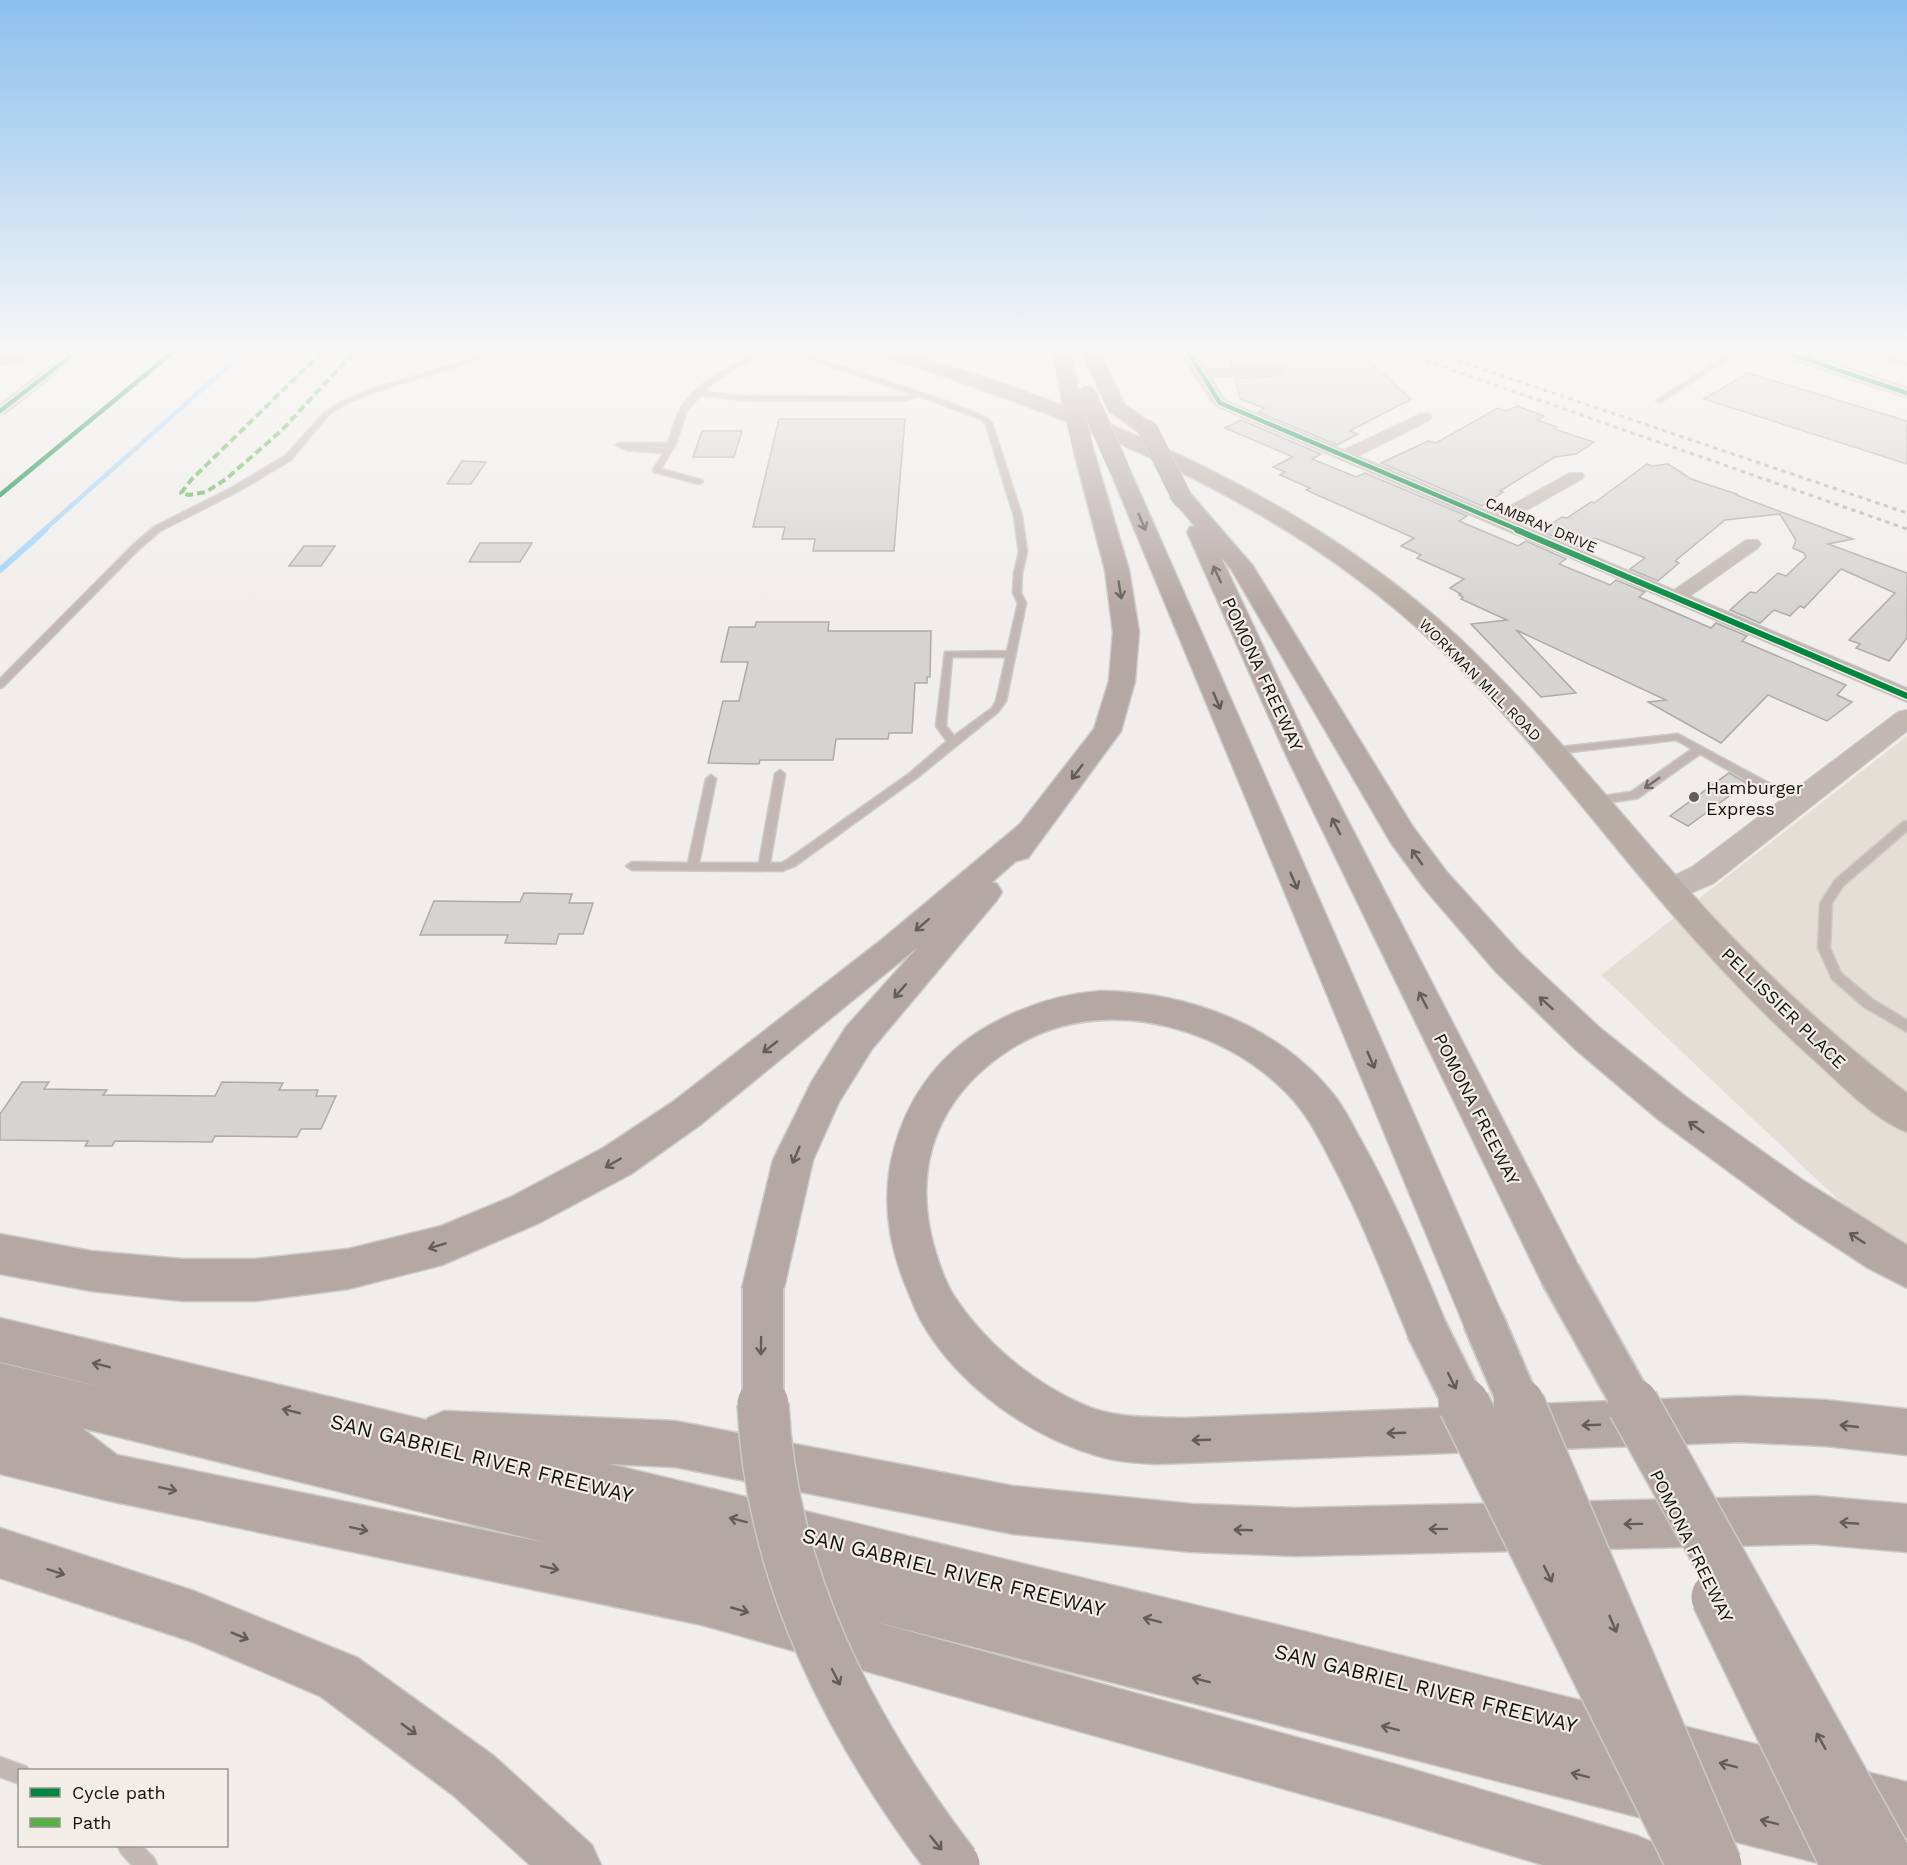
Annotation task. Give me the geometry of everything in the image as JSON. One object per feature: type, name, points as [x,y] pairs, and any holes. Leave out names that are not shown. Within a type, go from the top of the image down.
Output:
[{"type":"highway","points":[[954,1865],[925,1830],[862,1729],[823,1650],[792,1570],[772,1489],[764,1418],[761,1353],[763,1288],[793,1160],[825,1092],[859,1038],[989,888],[1107,731],[1122,681],[1126,632],[1117,570],[1084,452],[1083,439]]},
{"type":"highway","points":[[1103,439],[1119,468],[1716,1865]]},
{"type":"highway","name":"POMONA FREEWAY","points":[[1153,439],[1300,755],[1560,1274],[1847,1865]]},
{"type":"highway","points":[[1182,498],[1241,566],[1402,835],[1425,869],[1521,979],[1593,1045],[1662,1102],[1762,1175],[1907,1268]]},
{"type":"highway","points":[[0,1254],[91,1271],[148,1277],[182,1280],[255,1280],[348,1269],[442,1245],[525,1210],[617,1161],[678,1119],[897,946],[1030,832]]},
{"type":"highway","points":[[1693,1865],[1426,1328],[1358,1172],[1322,1108],[1284,1068],[1235,1034],[1189,1016],[1133,1005],[1089,1005],[1041,1014],[995,1038],[959,1064],[933,1096],[910,1147],[906,1201],[913,1252],[937,1308],[978,1360],[1031,1401],[1075,1425],[1124,1440],[1186,1441],[1739,1419],[1825,1423],[1907,1432]]},
{"type":"highway","points":[[1560,1274],[1890,1865]]},
{"type":"highway","name":"SAN GABRIEL RIVER FREEWAY","points":[[0,1340],[1295,1655],[1907,1810]]},
{"type":"highway","points":[[0,1386],[254,1446],[396,1483],[841,1588],[1907,1857]]},
{"type":"highway","points":[[0,1413],[34,1422],[111,1477]]},
{"type":"highway","points":[[368,1430],[675,1444],[1013,1510],[1192,1528],[1296,1532],[1815,1520],[1907,1528]]},
{"type":"highway","points":[[0,1451],[111,1477],[702,1600],[1386,1790],[1638,1865]]},
{"type":"highway","points":[[0,1553],[194,1617],[339,1677],[474,1776],[572,1865]]},
{"type":"main road","name":"WORKMAN MILL ROAD","points":[[1130,439],[1245,495],[1316,537],[1367,573],[1445,640],[1511,707],[1670,891]]},
{"type":"main road","name":"PELLISSIER PLACE","points":[[1670,891],[1747,976],[1797,1024],[1858,1078],[1907,1115]]},
{"type":"street","name":"CAMBRAY DRIVE","points":[[1302,439],[1907,696]]},
{"type":"street","points":[[1343,457],[1380,439]]},
{"type":"street","points":[[1497,520],[1576,476]]},
{"type":"street","points":[[1675,598],[1752,544]]},
{"type":"street","points":[[1670,891],[1703,875],[1907,718]]},
{"type":"lane","points":[[0,685],[149,536],[288,458],[304,439]]},
{"type":"lane","points":[[672,439],[657,470],[699,482]]},
{"type":"lane","points":[[632,866],[782,867],[791,863],[914,775],[995,710],[1001,701],[1022,603],[1017,592],[1023,552],[1018,516],[993,439]]},
{"type":"lane","points":[[620,445],[669,448],[627,448],[620,445]]},
{"type":"lane","points":[[953,742],[941,726],[948,654],[1011,654]]},
{"type":"lane","points":[[1550,752],[1678,737],[1796,803]]},
{"type":"lane","points":[[1594,801],[1634,795],[1700,749]]},
{"type":"lane","points":[[764,867],[780,774]]},
{"type":"lane","points":[[693,867],[711,779]]},
{"type":"lane","points":[[1907,825],[1839,883],[1826,903],[1824,948],[1836,976],[1868,1003],[1907,1027]]},
{"type":"lane","points":[[0,1767],[18,1773]]},
{"type":"lane","points":[[130,1847],[147,1865]]},
{"type":"shaded area","points":[[1907,736],[1907,1265],[1601,975]]},
{"type":"building","points":[[699,439],[740,439],[734,457],[693,457]]},
{"type":"building","points":[[774,439],[903,439],[894,551],[813,551],[815,539],[782,539],[785,527],[753,527]]},
{"type":"building","points":[[1251,439],[1286,439],[1321,454],[1312,459],[1356,477],[1365,473],[1467,516],[1459,521],[1518,546],[1526,541],[1566,559],[1559,564],[1610,585],[1616,580],[1645,592],[1639,597],[1711,628],[1716,623],[1747,636],[1742,641],[1846,685],[1837,695],[1852,702],[1827,721],[1768,695],[1721,743],[1648,702],[1666,700],[1516,630],[1576,693],[1541,697],[1471,624],[1507,620],[1461,599],[1463,597],[1459,595],[1461,594],[1450,588],[1464,579],[1417,558],[1421,555],[1401,546],[1414,538],[1306,490],[1310,488],[1280,475],[1285,472],[1273,467],[1293,457]]},
{"type":"building","points":[[1323,439],[1348,439],[1337,445]]},
{"type":"building","points":[[1443,439],[1585,439],[1594,442],[1576,454],[1555,457],[1500,491],[1503,492],[1482,506],[1381,463],[1428,441],[1436,443]]},
{"type":"building","points":[[1829,439],[1907,439],[1907,464]]},
{"type":"building","points":[[462,461],[486,462],[471,484],[447,484]]},
{"type":"building","points":[[1647,464],[1652,466],[1668,464],[1691,479],[1737,494],[1853,539],[1828,544],[1907,573],[1907,638],[1889,661],[1856,648],[1860,644],[1849,640],[1895,593],[1841,569],[1804,608],[1800,606],[1790,616],[1774,610],[1760,623],[1730,610],[1750,592],[1756,593],[1778,573],[1786,576],[1806,557],[1804,553],[1793,548],[1796,540],[1780,514],[1725,520],[1675,561],[1679,563],[1658,581],[1630,569],[1645,558],[1595,538],[1581,548],[1541,531],[1562,517],[1567,518],[1591,502],[1594,503]]},
{"type":"building","points":[[480,543],[532,543],[520,562],[469,562]]},
{"type":"building","points":[[304,546],[335,546],[321,566],[289,566]]},
{"type":"building","points":[[756,622],[829,622],[828,631],[931,631],[930,677],[927,677],[927,683],[915,683],[912,733],[889,733],[888,739],[836,739],[833,760],[760,760],[759,764],[708,763],[723,701],[739,701],[748,662],[721,662],[729,627],[755,627]]},
{"type":"building","points":[[1729,773],[1747,783],[1688,826],[1670,816]]},
{"type":"building","points":[[524,893],[572,894],[569,903],[593,903],[583,934],[559,934],[556,944],[505,943],[508,935],[420,935],[434,901],[520,902]]},
{"type":"building","points":[[22,1082],[49,1082],[44,1089],[107,1090],[103,1095],[215,1096],[222,1082],[283,1083],[279,1090],[318,1090],[316,1096],[336,1096],[321,1129],[301,1129],[297,1137],[215,1136],[212,1142],[115,1141],[112,1146],[85,1146],[88,1141],[0,1140],[0,1114]]},
{"type":"waterway","points":[[43,531],[146,439]]},
{"type":"waterway","points":[[0,570],[45,530]]},
{"type":"railway","points":[[1650,439],[1907,529]]},
{"type":"railway","points":[[1689,439],[1907,513]]},
{"type":"marked path","points":[[233,439],[191,480],[181,493],[189,495],[206,492],[226,479],[272,439]]},
{"type":"cycle path","points":[[0,495],[68,439]]},
{"type":"cycle path","points":[[1304,439],[1907,696]]},
{"type":"place","name":"Hamburger Express","points":[[1694,797]]}]
